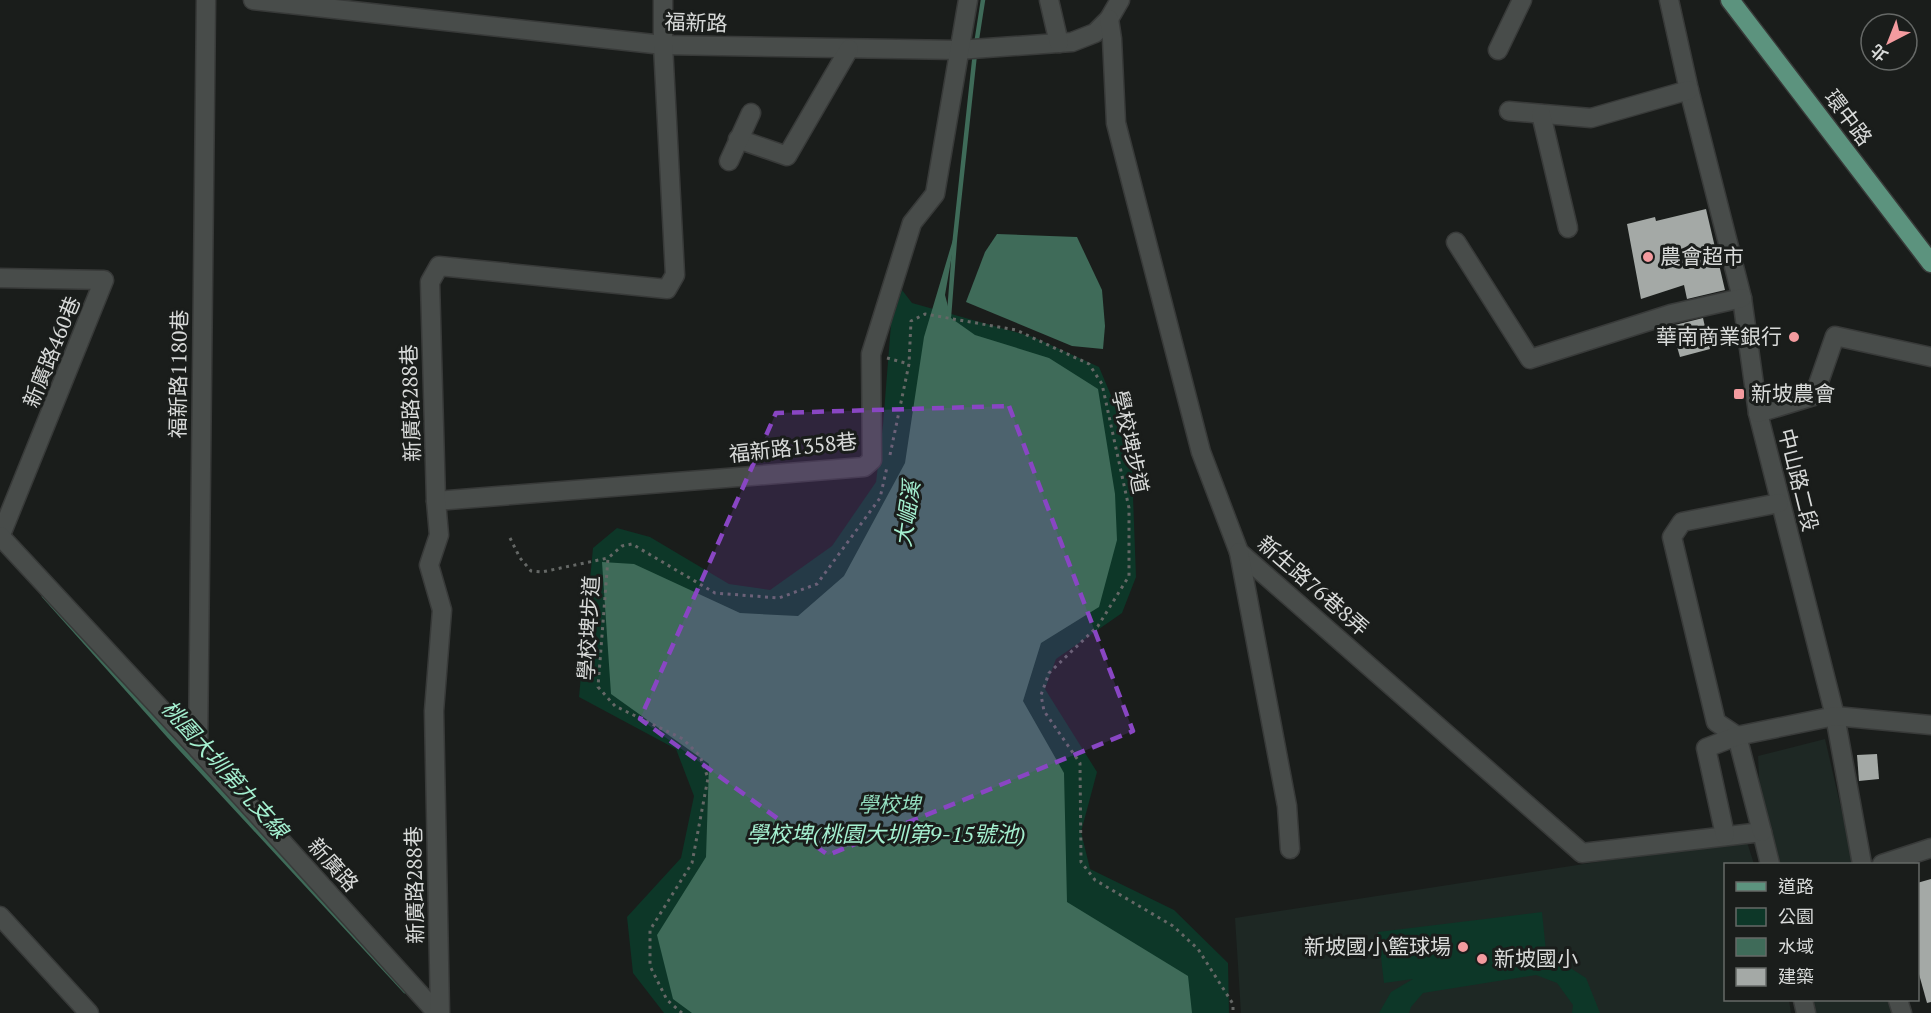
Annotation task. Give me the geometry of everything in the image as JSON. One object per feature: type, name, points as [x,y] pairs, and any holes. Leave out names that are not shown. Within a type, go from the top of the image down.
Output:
[{"type":"main road","name":"環中路","points":[[1730,0],[1931,262]]},
{"type":"street","name":"福新路1180巷","points":[[198,749],[206,0]]},
{"type":"street","name":"福新路","points":[[253,0],[393,8],[663,45],[958,50],[1072,42],[1095,33],[1109,19],[1120,0]]},
{"type":"street","points":[[663,0],[663,45]]},
{"type":"street","name":"福新路1358巷","points":[[436,501],[864,467],[872,460],[871,354],[912,223],[935,194],[968,0]]},
{"type":"street","points":[[1049,0],[1059,43]]},
{"type":"street","points":[[1498,50],[1522,0]]},
{"type":"street","name":"中山路二段","points":[[1669,0],[1689,90],[1742,298],[1758,413],[1779,503],[1836,716],[1862,863]]},
{"type":"street","name":"新生路76巷8弄","points":[[1109,19],[1116,123],[1201,452],[1239,552],[1582,853],[1762,832]]},
{"type":"street","name":"新廣路288巷","points":[[438,1013],[434,711],[442,610],[429,565],[439,535],[430,282],[440,267],[667,289],[675,275],[663,45]]},
{"type":"street","points":[[738,139],[787,156],[849,49]]},
{"type":"street","points":[[1509,111],[1591,117],[1689,90]]},
{"type":"street","points":[[729,161],[751,113]]},
{"type":"street","points":[[1541,114],[1568,228]]},
{"type":"street","points":[[1456,242],[1530,359],[1671,314],[1742,298]]},
{"type":"street","name":"新廣路460巷","points":[[0,278],[104,280],[1,537]]},
{"type":"street","points":[[1758,413],[1814,396],[1835,336],[1931,357]]},
{"type":"street","points":[[1770,863],[1737,735],[1716,722],[1672,537],[1682,522],[1779,503]]},
{"type":"street","name":"新廣路","points":[[1,537],[438,1013]]},
{"type":"street","points":[[1239,552],[1287,806],[1290,849]]},
{"type":"street","points":[[1725,836],[1706,747],[1737,735],[1836,716],[1931,725]]},
{"type":"street","points":[[1885,863],[1931,848]]},
{"type":"street","points":[[0,916],[89,1013]]},
{"type":"path","name":"學校埤步道","points":[[682,1013],[667,1000],[650,966],[650,930],[692,863],[708,778],[700,756],[683,739],[615,706],[598,687],[608,558],[622,546],[632,544],[715,593],[779,598],[817,584],[880,498],[909,364],[911,321],[925,315],[1016,330],[1089,364],[1102,384],[1130,508],[1129,576],[1098,626],[1048,673],[1041,695],[1044,711],[1080,763],[1081,861],[1095,880],[1173,926],[1198,949],[1233,1004],[1233,1013]]},
{"type":"path","points":[[871,354],[909,364]]},
{"type":"path","points":[[510,538],[520,558],[531,571],[542,572],[608,558]]},
{"type":"highlighted area","points":[[1009,406],[1133,731],[828,855],[640,719],[776,413]]},
{"type":"shaded area","points":[[1825,739],[1854,863],[1773,863],[1761,815],[1758,756]]},
{"type":"shaded area","name":"新坡國小","points":[[1746,839],[1754,863],[1724,863],[1724,1001],[1789,1001],[1791,1013],[1241,1013],[1235,918]]},
{"type":"shaded area","points":[[1809,1001],[1888,1001],[1892,1013],[1813,1013]]},
{"type":"green space","name":"學校埤(桃園大圳第9-15號池)","points":[[902,290],[912,303],[1033,337],[1099,367],[1131,443],[1136,577],[1122,613],[1056,659],[1045,689],[1097,772],[1081,832],[1090,869],[1174,910],[1228,963],[1229,1013],[664,1013],[633,973],[627,917],[681,858],[694,796],[676,749],[579,697],[593,548],[617,528],[650,537],[729,584],[770,590],[832,546],[876,482],[891,324]]},
{"type":"green space","name":"新坡國小籃球場","points":[[1542,912],[1547,961],[1558,960],[1586,978],[1600,1013],[1572,1013],[1573,1005],[1557,983],[1536,975],[1423,993],[1411,1007],[1409,1013],[1379,1013],[1391,992],[1413,979],[1384,983],[1378,932]]},
{"type":"water","name":"學校埤(桃園大圳第9-15號池)","points":[[957,226],[945,295],[951,318],[975,335],[1049,358],[1098,389],[1115,494],[1117,540],[1099,607],[1041,643],[1023,701],[1064,773],[1067,902],[1188,976],[1192,1013],[692,1013],[673,999],[657,935],[706,857],[709,764],[611,694],[602,562],[634,564],[740,613],[798,616],[844,576],[905,463],[924,337]]},
{"type":"water","points":[[997,234],[1077,237],[1102,290],[1105,326],[1103,349],[1072,346],[966,302],[985,252]]},
{"type":"building","points":[[1706,209],[1725,290],[1687,299],[1684,285],[1641,299],[1627,224],[1655,217],[1656,221]]},
{"type":"building","points":[[1703,318],[1710,349],[1680,357],[1671,326]]},
{"type":"building","points":[[1877,754],[1879,779],[1859,781],[1857,755]]},
{"type":"building","points":[[1931,879],[1931,1002],[1927,1003],[1919,974],[1919,882]]},
{"type":"waterway","name":"大崛溪","points":[[976,45],[983,0]]},
{"type":"waterway","name":"大崛溪","points":[[949,316],[975,53]]},
{"type":"waterway","name":"桃園大圳第九支線","points":[[44,596],[170,737],[405,991]]},
{"type":"place","name":"農會超市","points":[[1648,257]]},
{"type":"place","name":"華南商業銀行","points":[[1794,337]]},
{"type":"place","name":"新坡農會","points":[[1739,394]]},
{"type":"place","name":"新坡國小籃球場","points":[[1463,947]]},
{"type":"place","name":"新坡國小","points":[[1482,959]]},
{"type":"park label","name":"學校埤","points":[[889,805]]}]
